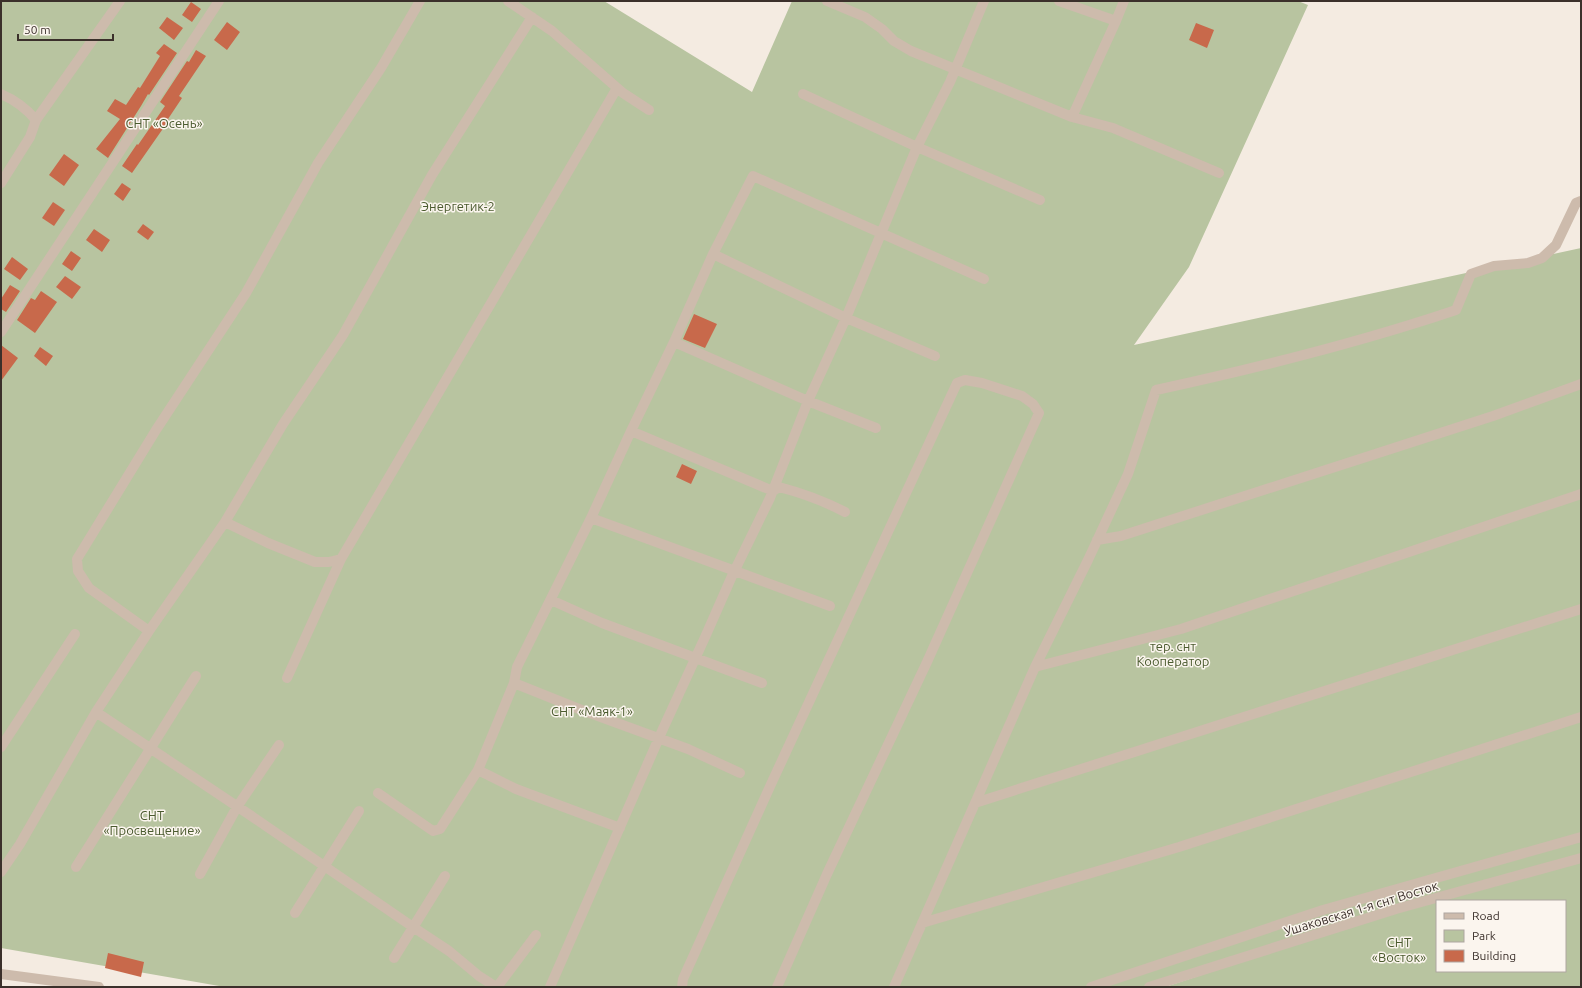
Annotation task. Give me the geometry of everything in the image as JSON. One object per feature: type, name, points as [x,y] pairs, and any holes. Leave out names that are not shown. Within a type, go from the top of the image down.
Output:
[{"type":"street","points":[[1,183],[30,137],[36,120],[120,1]]},
{"type":"street","points":[[1,332],[219,1]]},
{"type":"street","points":[[149,630],[89,588],[78,571],[77,559],[156,430],[246,293],[318,163],[381,68],[420,1]]},
{"type":"street","points":[[508,1],[552,31],[617,88],[650,110]]},
{"type":"street","points":[[827,1],[865,17],[882,29],[894,42],[911,51],[956,68],[1072,118],[1113,128],[1219,173]]},
{"type":"street","points":[[550,987],[658,739],[772,491],[808,401],[846,318],[917,147],[956,68],[984,1]]},
{"type":"street","points":[[1059,1],[1116,21]]},
{"type":"street","points":[[1072,118],[1124,1]]},
{"type":"street","points":[[1,872],[20,844],[96,712],[149,630],[225,522],[282,424],[343,335],[432,175],[532,17]]},
{"type":"street","points":[[288,678],[341,559],[617,88]]},
{"type":"street","points":[[1,94],[15,100],[36,120]]},
{"type":"street","points":[[803,94],[917,147],[1040,200]]},
{"type":"street","points":[[378,793],[434,831],[440,829],[478,770],[514,683],[517,667],[552,600],[631,430],[674,342],[713,254],[753,176],[880,234],[984,279]]},
{"type":"street","points":[[894,987],[1035,667],[1128,474],[1156,390],[1272,363],[1404,328],[1456,310],[1471,274],[1494,266],[1528,263],[1542,258],[1547,254],[1556,245],[1576,204],[1581,201]]},
{"type":"street","points":[[713,254],[846,318],[935,356]]},
{"type":"street","points":[[674,342],[808,401],[876,428]]},
{"type":"street","points":[[682,987],[683,978],[772,782],[957,383],[965,380],[982,383],[1022,396],[1033,404],[1039,413],[927,662],[827,874],[777,987]]},
{"type":"street","points":[[1097,540],[1121,536],[1493,416],[1581,384]]},
{"type":"street","points":[[631,430],[772,491]]},
{"type":"street","points":[[772,491],[779,487],[830,504],[845,512]]},
{"type":"street","points":[[1035,667],[1181,629],[1581,494]]},
{"type":"street","points":[[591,518],[734,572],[830,606]]},
{"type":"street","points":[[225,522],[268,543],[315,562],[329,562],[341,559]]},
{"type":"street","points":[[552,600],[602,623],[762,683]]},
{"type":"street","points":[[975,803],[1581,609]]},
{"type":"street","points":[[1,747],[74,634]]},
{"type":"street","points":[[76,867],[196,676]]},
{"type":"street","points":[[514,683],[658,739],[688,749],[740,773]]},
{"type":"street","points":[[96,712],[449,951],[479,976],[497,987],[536,935]]},
{"type":"street","points":[[922,923],[1179,847],[1581,717]]},
{"type":"street","points":[[200,874],[237,807],[279,745]]},
{"type":"street","points":[[478,770],[516,789],[620,828]]},
{"type":"street","points":[[295,913],[360,811]]},
{"type":"street","points":[[1092,987],[1323,910],[1581,837]]},
{"type":"street","name":"Ушаковская 1-я снт Восток","points":[[1149,987],[1396,909],[1581,858]]},
{"type":"street","points":[[394,958],[445,876]]},
{"type":"street","points":[[1,974],[100,987]]},
{"type":"green space","points":[[1,1],[604,1],[752,92],[792,1],[1298,1],[1308,5],[1189,267],[1134,345],[1581,248],[1581,855],[1157,987],[225,987],[1,948]]},
{"type":"green space","name":"СНТ «Восток»","points":[[1581,859],[1581,987],[1165,987],[1396,911]]},
{"type":"building","points":[[191,2],[201,9],[192,22],[182,15]]},
{"type":"building","points":[[167,17],[183,28],[174,40],[159,28]]},
{"type":"building","points":[[227,22],[240,32],[227,50],[214,40]]},
{"type":"building","points":[[1196,23],[1214,30],[1207,48],[1189,40]]},
{"type":"building","points":[[164,44],[177,53],[149,95],[148,94],[108,158],[96,149],[120,119],[107,111],[115,99],[126,105],[138,87],[140,88],[160,56],[156,53]]},
{"type":"building","points":[[196,50],[206,56],[179,96],[182,98],[168,119],[169,120],[132,173],[122,166],[165,106],[160,102]]},
{"type":"building","points":[[64,154],[79,165],[64,186],[49,175]]},
{"type":"building","points":[[122,183],[131,189],[123,201],[114,194]]},
{"type":"building","points":[[53,202],[65,210],[54,226],[42,218]]},
{"type":"building","points":[[143,224],[154,232],[148,240],[137,232]]},
{"type":"building","points":[[94,229],[110,240],[102,252],[86,240]]},
{"type":"building","points":[[71,251],[81,258],[72,271],[62,264]]},
{"type":"building","points":[[12,257],[28,269],[20,280],[4,269]]},
{"type":"building","points":[[65,276],[81,287],[72,299],[56,287]]},
{"type":"building","points":[[10,285],[20,291],[6,312],[1,309],[1,299]]},
{"type":"building","points":[[41,291],[57,302],[35,333],[17,320],[31,298],[35,300]]},
{"type":"building","points":[[694,314],[717,324],[705,348],[683,339]]},
{"type":"building","points":[[1,345],[18,358],[1,381]]},
{"type":"building","points":[[40,347],[53,356],[46,366],[34,356]]},
{"type":"building","points":[[682,464],[697,471],[691,484],[676,477]]},
{"type":"building","points":[[108,953],[144,962],[141,977],[105,968]]},
{"type":"park label","name":"СНТ «Осень»","points":[[164,123]]},
{"type":"park label","name":"Энергетик-2","points":[[458,206]]},
{"type":"park label","name":"тер. снт Кооператор","points":[[1173,654]]},
{"type":"park label","name":"СНТ «Маяк-1»","points":[[592,711]]},
{"type":"park label","name":"СНТ «Просвещение»","points":[[152,822]]}]
